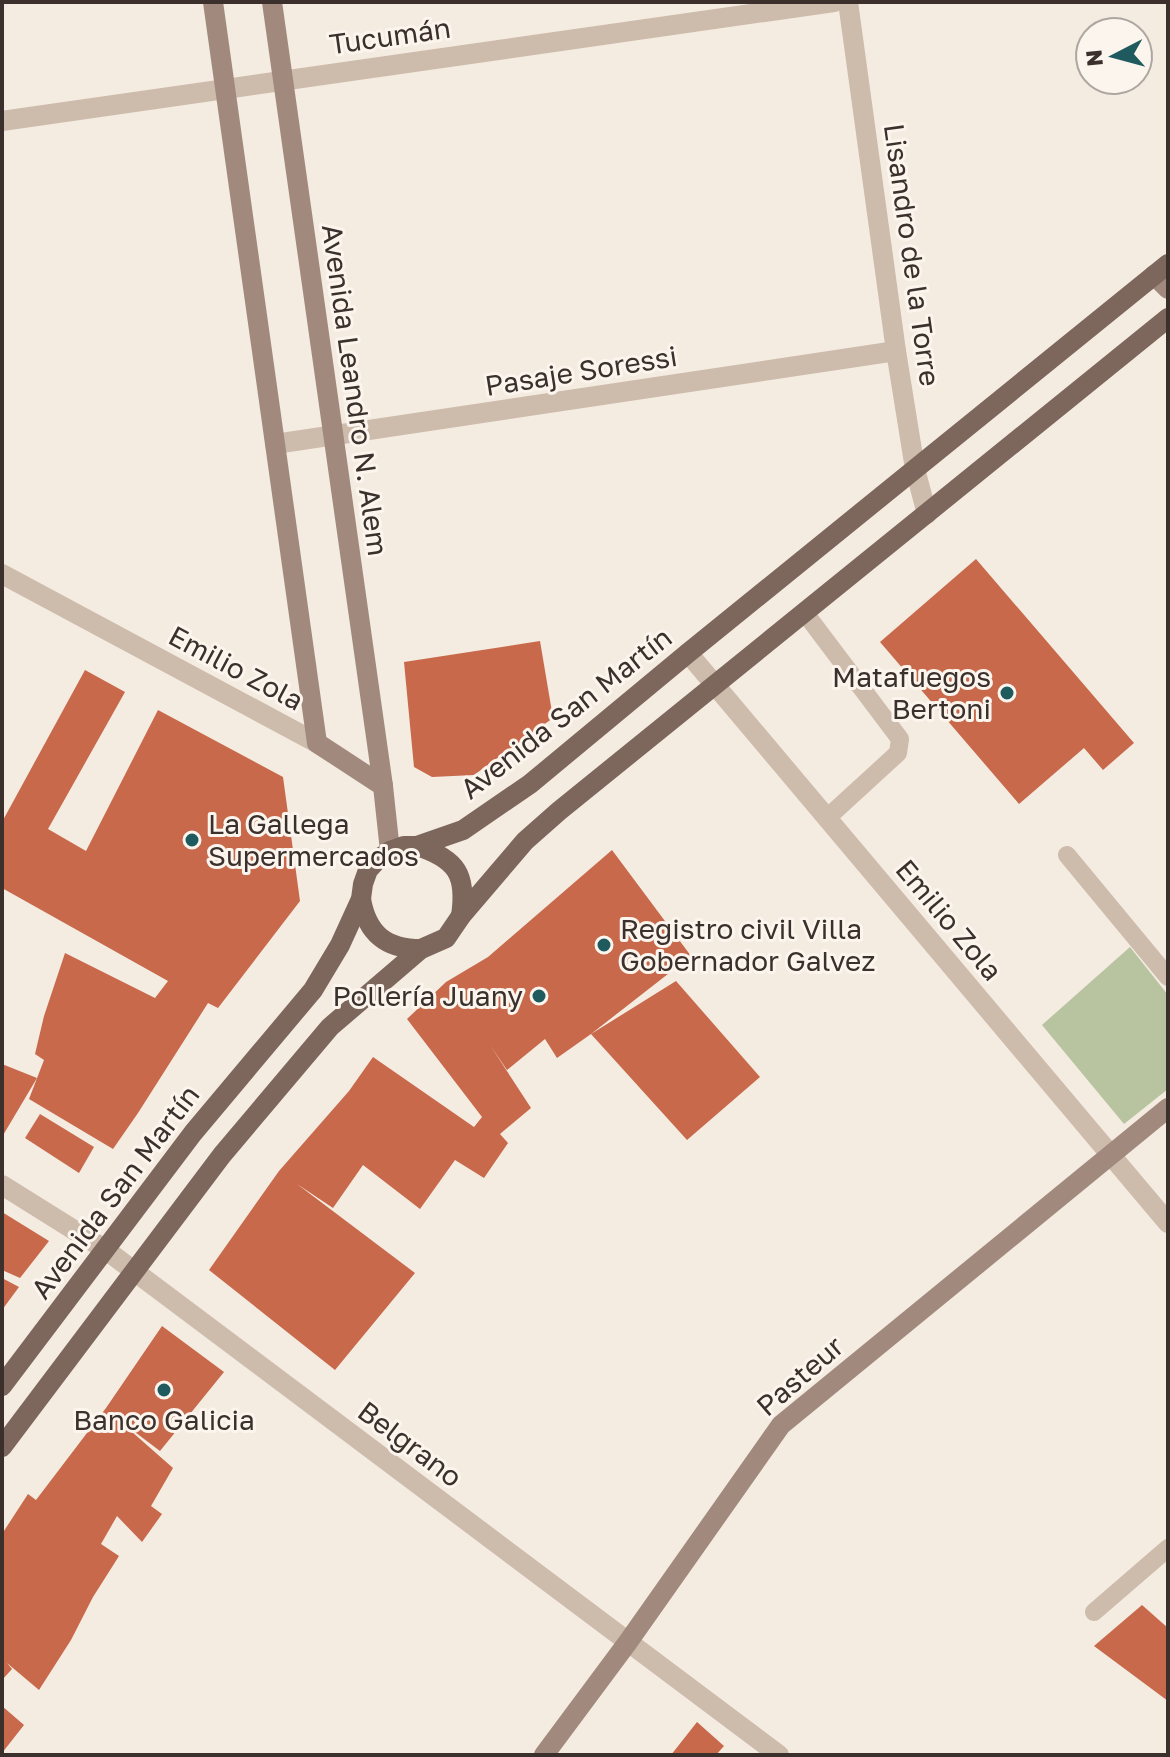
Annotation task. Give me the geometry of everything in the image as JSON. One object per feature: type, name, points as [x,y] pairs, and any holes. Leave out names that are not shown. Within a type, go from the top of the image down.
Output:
[{"type":"main road","name":"Avenida San Martín","points":[[2,1386],[193,1133],[313,990],[340,945],[361,899],[368,870],[378,859],[404,846],[417,846],[463,830],[530,784],[915,469],[1163,276]]},
{"type":"main road","points":[[2,1447],[222,1155],[330,1027],[421,949],[446,938],[525,841],[602,775],[1168,318]]},
{"type":"main road","points":[[417,846],[440,853],[457,870],[464,893],[461,916]]},
{"type":"main road","points":[[361,899],[363,914],[380,938],[392,945],[421,949]]},
{"type":"street","points":[[213,2],[317,743]]},
{"type":"street","name":"Avenida Leandro N. Alem","points":[[272,2],[383,786]]},
{"type":"street","name":"Tucumán","points":[[2,121],[834,2]]},
{"type":"street","name":"Lisandro de la Torre","points":[[848,2],[896,351],[915,469],[927,514]]},
{"type":"street","name":"Pasaje Soressi","points":[[275,444],[896,351]]},
{"type":"street","name":"Emilio Zola","points":[[2,574],[317,743],[383,786]]},
{"type":"street","name":"Emilio Zola","points":[[688,653],[1168,1223]]},
{"type":"street","points":[[383,786],[390,851]]},
{"type":"street","name":"Pasteur","points":[[544,1755],[781,1425],[1168,1108]]},
{"type":"street","name":"Belgrano","points":[[2,1185],[106,1250],[779,1755]]},
{"type":"lane","points":[[805,613],[900,739],[898,753],[827,818]]},
{"type":"lane","points":[[1067,855],[1168,977]]},
{"type":"lane","points":[[1094,1612],[1168,1548]]},
{"type":"green space","points":[[1130,947],[1168,995],[1168,1089],[1124,1124],[1042,1025]]},
{"type":"building","name":"Matafuegos Bertoni","points":[[976,559],[1134,743],[1103,770],[1084,748],[1019,804],[880,642]]},
{"type":"building","points":[[540,641],[553,718],[474,775],[432,777],[414,767],[404,662]]},
{"type":"building","name":"La Gallega Supermercados","points":[[85,670],[125,692],[48,829],[86,851],[158,710],[283,777],[300,901],[218,1008],[208,1003],[113,1149],[29,1099],[44,1060],[35,1054],[44,1016],[65,953],[155,998],[168,981],[2,888],[2,822]]},
{"type":"building","points":[[612,850],[691,956],[557,1058],[545,1039],[507,1070],[490,1045],[531,1108],[500,1134],[508,1143],[484,1178],[455,1160],[420,1209],[363,1165],[333,1208],[297,1184],[415,1273],[335,1370],[209,1270],[279,1171],[349,1091],[373,1057],[474,1127],[482,1117],[407,1019],[446,982],[488,957]]},
{"type":"building","points":[[676,981],[760,1077],[687,1140],[591,1034]]},
{"type":"building","points":[[2,1064],[37,1078],[2,1137]]},
{"type":"building","points":[[40,1114],[94,1147],[79,1173],[25,1138]]},
{"type":"building","points":[[2,1212],[49,1241],[20,1278],[2,1270]]},
{"type":"building","points":[[2,1278],[19,1287],[2,1310]]},
{"type":"building","points":[[162,1326],[224,1372],[160,1451],[115,1417],[173,1468],[151,1506],[162,1514],[142,1542],[117,1516],[101,1544],[119,1556],[39,1690],[7,1663],[12,1669],[2,1680],[2,1534],[28,1494],[36,1500],[106,1408]]},
{"type":"building","points":[[1142,1605],[1168,1628],[1168,1701],[1094,1646]]},
{"type":"building","points":[[2,1706],[24,1725],[2,1753]]},
{"type":"building","points":[[697,1722],[724,1746],[716,1755],[671,1755]]},
{"type":"place","name":"Matafuegos Bertoni","points":[[1007,693]]},
{"type":"place","name":"La Gallega Supermercados","points":[[192,840]]},
{"type":"place","name":"Registro civil Villa Gobernador Galvez","points":[[604,945]]},
{"type":"place","name":"Pollería Juany","points":[[539,996]]},
{"type":"place","name":"Banco Galicia","points":[[164,1390]]}]
